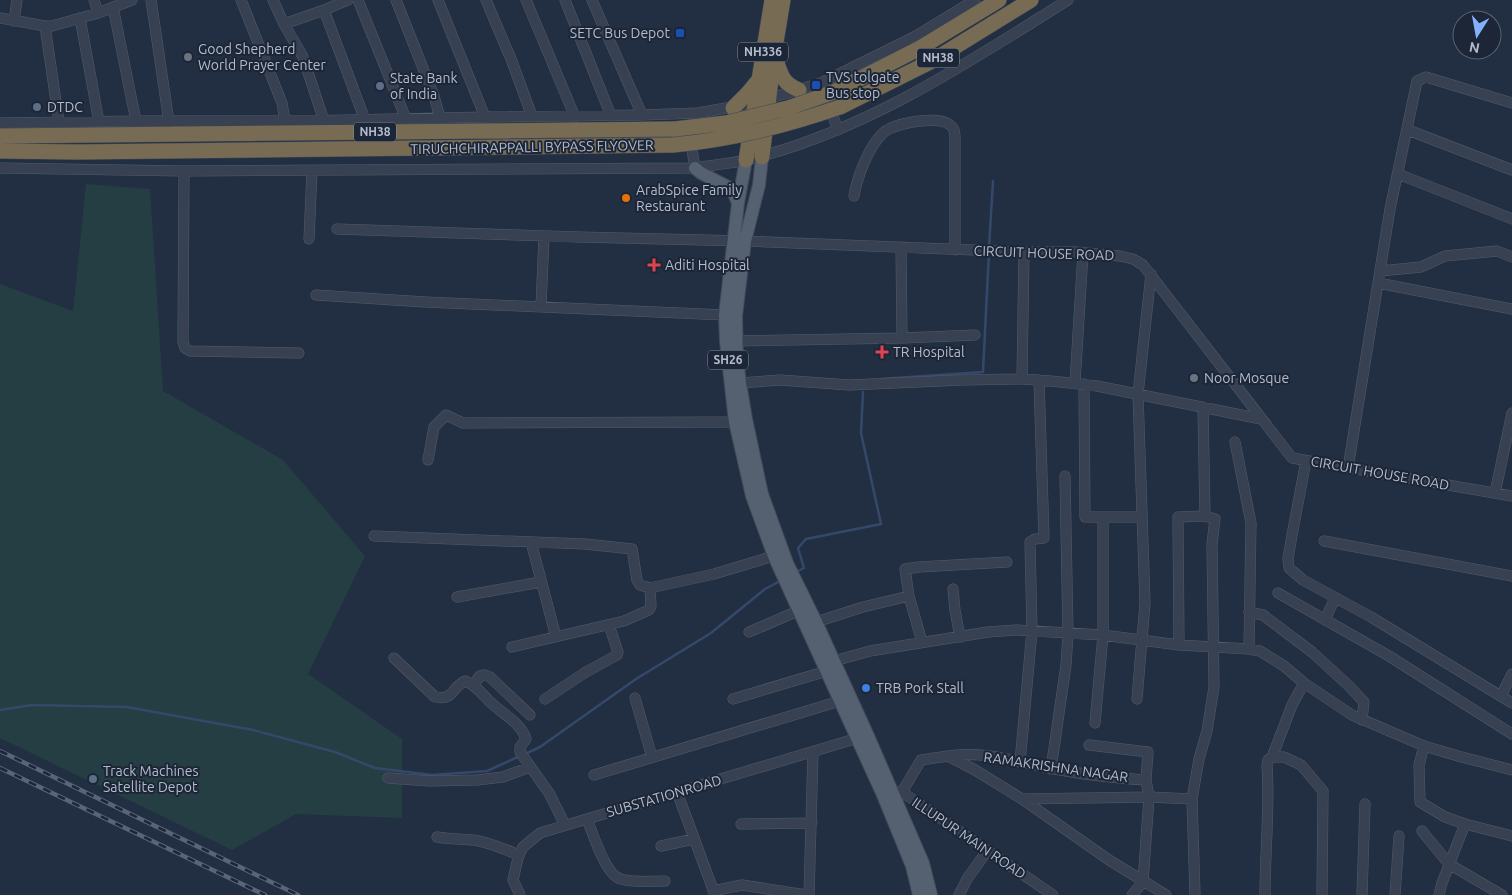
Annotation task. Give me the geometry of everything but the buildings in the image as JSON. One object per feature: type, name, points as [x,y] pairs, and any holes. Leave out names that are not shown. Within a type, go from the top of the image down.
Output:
[{"type":"highway","name":"NH336","points":[[746,160],[762,101],[774,54],[773,28],[772,0],[782,0],[773,28],[758,80],[762,101],[762,156]]},
{"type":"highway","name":"TIRUCHCHIRAPPALLI BYPASS FLYOVER","points":[[0,136],[675,128],[726,123],[788,108],[834,92],[920,48],[999,0]]},
{"type":"highway","name":"TIRUCHCHIRAPPALLI BYPASS FLYOVER","points":[[0,151],[77,152],[673,145],[729,139],[790,124],[840,107],[932,61],[1031,0]]},
{"type":"highway","points":[[774,54],[782,78],[789,86],[799,90]]},
{"type":"highway","points":[[733,108],[748,94],[758,80]]},
{"type":"main road","name":"SH26","points":[[762,156],[758,185],[739,241],[725,316],[762,494],[781,559]]},
{"type":"main road","name":"SH26","points":[[746,160],[738,204],[739,241],[736,316],[731,342],[735,422],[752,496],[830,666],[892,793],[923,863],[931,895]]},
{"type":"main road","points":[[695,168],[732,189],[738,204]]},
{"type":"main road","name":"SH26","points":[[802,604],[816,622],[840,701],[858,738],[892,793],[920,895]]},
{"type":"street","points":[[14,21],[17,0]]},
{"type":"street","points":[[94,0],[98,13]]},
{"type":"street","points":[[151,0],[169,122]]},
{"type":"street","points":[[241,0],[282,103],[285,121]]},
{"type":"street","points":[[273,0],[303,57],[324,121]]},
{"type":"street","points":[[284,24],[348,0]]},
{"type":"street","points":[[358,0],[406,119]]},
{"type":"street","points":[[396,0],[434,96],[440,118]]},
{"type":"street","points":[[438,0],[485,117]]},
{"type":"street","points":[[486,0],[532,116]]},
{"type":"street","points":[[526,0],[575,117]]},
{"type":"street","points":[[565,0],[611,116]]},
{"type":"street","points":[[592,0],[642,115]]},
{"type":"street","points":[[0,123],[324,121],[686,114],[733,108],[822,83],[916,36],[975,0]]},
{"type":"street","points":[[0,168],[312,171],[630,167],[695,168],[746,160],[860,121],[938,81],[1068,0]]},
{"type":"street","points":[[0,18],[45,26],[98,13],[123,2],[136,121]]},
{"type":"street","points":[[324,10],[365,120]]},
{"type":"street","points":[[80,18],[99,122]]},
{"type":"street","points":[[45,26],[59,122]]},
{"type":"street","points":[[1348,468],[1380,271],[1417,81],[1426,77],[1512,102]]},
{"type":"street","points":[[822,83],[838,130]]},
{"type":"street","points":[[686,114],[695,168]]},
{"type":"street","points":[[854,196],[857,179],[876,139],[885,131],[897,125],[913,121],[938,122],[950,125],[954,130],[955,143],[955,250]]},
{"type":"street","points":[[1408,130],[1512,170]]},
{"type":"street","points":[[184,171],[182,295],[183,342],[185,348],[190,350],[299,352]]},
{"type":"street","points":[[309,239],[312,171]]},
{"type":"street","points":[[1398,174],[1512,219]]},
{"type":"street","name":"CIRCUIT HOUSE ROAD","points":[[337,228],[1083,253],[1106,254],[1133,259],[1143,264],[1151,274],[1292,458],[1512,496]]},
{"type":"street","points":[[541,307],[544,236]]},
{"type":"street","points":[[901,247],[902,338]]},
{"type":"street","points":[[1380,271],[1421,267],[1445,256],[1497,251],[1512,257]]},
{"type":"street","points":[[1022,379],[1024,252]]},
{"type":"street","points":[[1083,253],[1079,384],[1085,517],[1142,517]]},
{"type":"street","points":[[1137,699],[1145,603],[1138,394],[1151,274]]},
{"type":"street","points":[[1378,283],[1512,309]]},
{"type":"street","points":[[316,295],[725,316]]},
{"type":"street","points":[[731,342],[975,335]]},
{"type":"street","points":[[740,383],[780,380],[849,385],[1039,380],[1079,384],[1138,394],[1261,419]]},
{"type":"street","points":[[1020,762],[1032,631],[1030,542],[1035,539],[1044,538],[1039,380]]},
{"type":"street","points":[[1203,407],[1205,516]]},
{"type":"street","points":[[1495,493],[1512,413]]},
{"type":"street","points":[[428,460],[434,427],[446,415],[463,423],[735,422]]},
{"type":"street","points":[[1235,442],[1251,523],[1250,649]]},
{"type":"street","points":[[1306,460],[1288,559],[1289,568],[1303,580],[1512,702]]},
{"type":"street","points":[[1051,769],[1066,665],[1068,634],[1065,476]]},
{"type":"street","points":[[1179,645],[1178,517],[1205,516],[1215,519],[1212,544],[1214,687],[1208,731],[1199,759],[1192,799],[1194,895]]},
{"type":"street","points":[[1095,723],[1103,635],[1103,517]]},
{"type":"street","points":[[374,536],[585,544],[632,549],[637,580],[640,584],[650,588],[781,559]]},
{"type":"street","points":[[1324,541],[1512,576]]},
{"type":"street","points":[[531,542],[556,637]]},
{"type":"street","points":[[922,642],[909,596],[906,569],[1007,562]]},
{"type":"street","points":[[457,597],[541,582]]},
{"type":"street","points":[[512,647],[624,621],[649,610],[651,606],[650,588]]},
{"type":"street","points":[[953,589],[960,637]]},
{"type":"street","points":[[1278,593],[1389,656],[1512,734]]},
{"type":"street","points":[[816,622],[863,607],[909,596]]},
{"type":"street","points":[[1325,620],[1335,598]]},
{"type":"street","points":[[749,632],[802,604]]},
{"type":"street","points":[[1249,612],[1263,615],[1312,652],[1349,686],[1364,702],[1362,720]]},
{"type":"street","points":[[545,699],[586,672],[617,655],[618,652],[609,625]]},
{"type":"street","points":[[732,699],[870,651],[922,642],[988,632],[1032,631],[1103,635],[1179,645],[1260,651],[1284,666],[1304,683],[1352,716],[1424,746],[1512,770]]},
{"type":"street","points":[[394,658],[435,697],[442,699],[448,697],[465,681],[473,685],[491,703],[506,714],[524,733],[526,740],[520,747],[520,752],[549,794],[565,825]]},
{"type":"street","points":[[1501,696],[1512,674]]},
{"type":"street","points":[[473,685],[480,676],[490,677],[530,715]]},
{"type":"street","points":[[1265,895],[1265,855],[1269,796],[1267,765],[1268,760],[1272,757],[1292,705],[1304,683]]},
{"type":"street","points":[[635,698],[652,757]]},
{"type":"street","points":[[594,775],[840,701]]},
{"type":"street","name":"SUBSTATIONROAD","points":[[519,855],[523,847],[540,833],[858,738]]},
{"type":"street","points":[[1089,745],[1148,752],[1146,780]]},
{"type":"street","points":[[1424,746],[1419,765],[1420,802],[1445,817],[1512,836]]},
{"type":"street","points":[[677,792],[714,893],[742,886],[808,895],[813,752]]},
{"type":"street","name":"RAMAKRISHNA NAGAR","points":[[892,793],[921,760],[961,754],[1020,762],[1051,769],[1146,780],[1149,797],[1144,882],[1022,799],[948,756]]},
{"type":"street","points":[[1272,757],[1284,758],[1302,765],[1323,791],[1322,895]]},
{"type":"street","points":[[388,778],[429,781],[477,780],[503,777],[528,765]]},
{"type":"street","name":"ILLUPUR MAIN ROAD","points":[[892,793],[987,851],[1053,895]]},
{"type":"street","name":"RAMAKRISHNA NAGAR","points":[[1022,799],[1149,797],[1192,799]]},
{"type":"street","points":[[1362,895],[1365,804]]},
{"type":"street","points":[[587,819],[600,851],[615,877],[636,881],[665,881]]},
{"type":"street","points":[[741,824],[812,823]]},
{"type":"street","points":[[1439,895],[1449,864],[1466,824]]},
{"type":"street","points":[[1422,831],[1449,864],[1502,895]]},
{"type":"street","points":[[1396,895],[1399,836]]},
{"type":"street","points":[[437,837],[473,840],[492,844],[519,855],[514,880],[520,895]]},
{"type":"street","points":[[661,846],[694,839]]},
{"type":"street","points":[[960,895],[967,879],[987,851]]},
{"type":"street","points":[[1132,895],[1144,882],[1166,895]]},
{"type":"green space","points":[[86,184],[150,189],[163,391],[283,460],[365,556],[308,674],[402,739],[402,818],[296,814],[232,850],[0,738],[0,284],[73,311]]},
{"type":"waterway","points":[[989,247],[993,181]]},
{"type":"waterway","points":[[881,379],[983,372],[989,252]]},
{"type":"waterway","points":[[796,572],[804,568],[798,548],[806,539],[881,524],[861,433],[863,392]]},
{"type":"waterway","points":[[525,754],[540,747],[636,679],[711,633],[765,589],[780,581]]},
{"type":"waterway","points":[[0,710],[32,705],[127,707],[253,730],[335,752],[375,768],[432,775],[487,771],[520,756]]},
{"type":"railway","points":[[0,751],[298,895]]},
{"type":"railway","points":[[0,768],[265,895]]},
{"type":"place","name":"SETC Bus Depot","points":[[680,33]]},
{"type":"place","name":"Good Shepherd World Prayer Center","points":[[188,57]]},
{"type":"place","name":"TVS tolgate Bus stop","points":[[816,85]]},
{"type":"place","name":"State Bank of India","points":[[380,86]]},
{"type":"place","name":"DTDC","points":[[37,107]]},
{"type":"place","name":"ArabSpice Family Restaurant","points":[[626,198]]},
{"type":"place","name":"Aditi Hospital","points":[[654,265]]},
{"type":"place","name":"TR Hospital","points":[[882,352]]},
{"type":"place","name":"Noor Mosque","points":[[1194,378]]},
{"type":"place","name":"TRB Pork Stall","points":[[866,688]]},
{"type":"place","name":"Track Machines Satellite Depot","points":[[93,779]]}]
